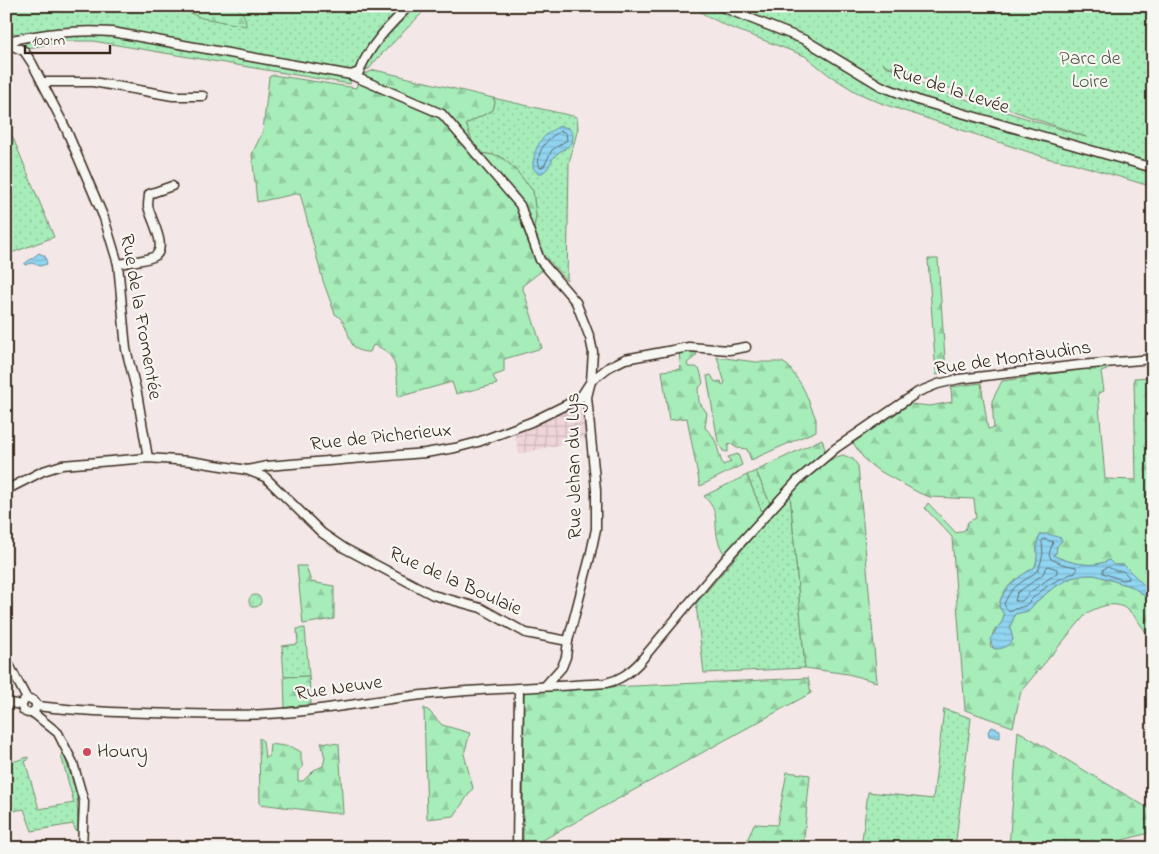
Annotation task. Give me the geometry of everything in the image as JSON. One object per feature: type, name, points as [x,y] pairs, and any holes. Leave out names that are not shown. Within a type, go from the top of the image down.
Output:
[{"type":"street","points":[[352,75],[359,72],[373,45],[409,6]]},
{"type":"street","name":"Rue de la Levée","points":[[719,6],[752,21],[796,36],[818,47],[881,86],[920,101],[1153,168]]},
{"type":"street","name":"Rue Jehan du Lys","points":[[6,42],[28,36],[75,30],[112,32],[352,75],[442,114],[520,205],[540,260],[576,302],[593,352],[591,381],[587,397],[596,490],[596,529],[568,641],[566,657],[562,667],[546,685]]},
{"type":"street","points":[[24,51],[23,46],[28,36]]},
{"type":"street","points":[[6,42],[24,51]]},
{"type":"street","name":"Rue de la Fromentée","points":[[24,51],[66,129],[104,218],[118,264],[126,349],[137,393],[148,458]]},
{"type":"street","points":[[42,82],[93,82],[174,96],[203,96]]},
{"type":"street","points":[[118,264],[153,257],[158,254],[161,249],[160,242],[148,205],[149,194],[172,186]]},
{"type":"street","name":"Rue de Picherieux","points":[[247,470],[271,466],[425,453],[478,442],[531,422],[580,398],[591,381],[625,359],[689,347],[729,350],[746,347]]},
{"type":"street","name":"Rue de Montaudins","points":[[639,663],[738,545],[798,480],[836,448],[905,399],[938,384],[960,379],[1080,365],[1153,359]]},
{"type":"street","name":"Rue de la Boulaie","points":[[6,490],[43,471],[62,465],[148,458],[190,461],[247,470],[267,479],[322,533],[344,548],[433,595],[481,608],[526,633],[568,641]]},
{"type":"street","points":[[267,479],[267,470],[271,466]]},
{"type":"street","points":[[6,658],[24,702],[26,712],[35,709]]},
{"type":"street","name":"Rue Neuve","points":[[35,709],[148,714],[256,715],[285,713],[390,698],[519,689],[546,685],[606,683],[630,673],[639,663]]},
{"type":"street","points":[[517,848],[519,689]]},
{"type":"street","points":[[6,702],[35,702],[35,709],[58,733],[73,764],[84,802],[82,848]]},
{"type":"shaded area","points":[[578,403],[585,405],[588,438],[519,454],[514,431],[538,423]]},
{"type":"green space","points":[[215,5],[235,7],[244,15],[246,26],[202,18],[173,6]]},
{"type":"green space","points":[[6,6],[406,6],[372,43],[356,69],[349,71],[97,28],[6,38]]},
{"type":"green space","points":[[413,6],[429,6],[369,69],[363,70],[373,50]]},
{"type":"green space","points":[[691,6],[712,6],[799,41],[893,93],[980,124],[1153,172],[1153,187],[1073,163],[1050,159],[883,104],[856,92],[829,75],[805,56],[729,27]]},
{"type":"green space","name":"Parc de Loire","points":[[722,6],[1153,6],[1153,166],[980,117],[883,85],[823,48]],"holes":[[[883,64],[1086,137],[930,88]]]},
{"type":"green space","points":[[83,31],[113,33],[351,76],[350,84],[93,41],[63,41],[29,48],[32,58],[24,47],[29,38]]},
{"type":"green space","points":[[375,70],[493,98],[495,102],[493,110],[466,124],[475,150],[442,111],[361,75]]},
{"type":"green space","points":[[273,75],[356,88],[358,82],[439,114],[516,201],[544,269],[522,286],[542,348],[504,359],[504,372],[493,376],[497,384],[456,394],[452,382],[398,397],[397,373],[388,353],[373,345],[370,352],[361,351],[356,348],[352,344],[345,325],[335,314],[323,281],[300,193],[257,202],[252,154],[263,131],[269,77]]},
{"type":"green space","points":[[493,98],[577,117],[578,128],[569,163],[567,281],[539,250],[533,232],[536,216],[533,191],[514,168],[500,156],[480,153],[475,150],[466,124],[493,110],[495,102]],"holes":[[[545,136],[565,149],[556,153]]]},
{"type":"green space","points":[[6,121],[54,237],[6,255]]},
{"type":"green space","points":[[480,153],[500,156],[514,168],[533,191],[536,216],[533,232],[523,205]]},
{"type":"green space","points":[[928,259],[938,259],[946,372],[936,375]]},
{"type":"green space","points":[[697,351],[696,356],[687,363],[688,367],[696,367],[700,370],[703,383],[698,389],[699,402],[707,413],[705,428],[715,440],[723,465],[731,462],[728,457],[738,454],[742,465],[700,486],[687,418],[669,420],[662,371],[681,369],[679,353]]},
{"type":"green space","points":[[717,357],[756,362],[782,362],[788,366],[805,392],[816,419],[816,431],[751,460],[747,449],[737,448],[731,444],[728,445],[728,452],[723,451],[718,442],[707,376],[711,375],[715,382],[721,381],[722,385],[725,383]]},
{"type":"green space","points":[[1106,366],[1107,370],[1101,372],[1104,391],[1098,393],[1105,479],[1136,480],[1134,378],[1153,377],[1153,592],[1124,565],[1114,565],[1109,560],[1096,564],[1081,564],[1053,555],[1056,553],[1057,546],[1036,547],[1038,553],[1035,567],[1012,583],[1001,599],[999,606],[1004,615],[1002,622],[993,633],[990,646],[996,649],[1013,640],[1010,627],[1015,614],[1028,611],[1053,588],[1071,578],[1084,575],[1095,575],[1133,587],[1153,602],[1153,642],[1127,609],[1111,605],[1100,607],[1087,613],[1021,691],[1013,727],[965,710],[952,537],[925,508],[928,503],[956,533],[965,530],[968,522],[976,518],[974,499],[930,497],[919,493],[876,469],[865,460],[853,443],[910,404],[930,406],[952,402],[951,387],[981,383],[988,429],[994,428],[992,401],[1002,381]]},
{"type":"green space","points":[[822,439],[825,450],[770,503],[756,471]]},
{"type":"green space","points":[[843,455],[853,459],[858,466],[877,682],[848,674],[805,668],[790,493],[821,466],[835,457]]},
{"type":"green space","points":[[756,471],[770,503],[762,512],[747,475]]},
{"type":"green space","points":[[747,475],[762,512],[725,555],[718,540],[715,513],[704,496]]},
{"type":"green space","points":[[790,493],[805,668],[704,673],[696,604]]},
{"type":"green space","points":[[297,566],[306,566],[311,582],[334,586],[334,619],[303,624]]},
{"type":"green space","points":[[253,595],[257,595],[261,601],[257,607],[253,607],[249,603],[249,599]]},
{"type":"green space","points":[[305,628],[309,676],[284,677],[282,646],[298,644],[297,629]]},
{"type":"green space","points":[[309,676],[311,704],[285,708],[284,677]]},
{"type":"green space","points":[[808,678],[811,693],[541,841],[523,848],[524,691]]},
{"type":"green space","points":[[424,708],[442,725],[470,733],[464,754],[473,788],[454,816],[427,819]]},
{"type":"green space","points":[[944,709],[971,718],[955,848],[861,848],[868,792],[933,799]]},
{"type":"green space","points":[[1018,731],[1153,811],[1153,832],[1107,844],[1078,841],[1076,848],[1009,848]]},
{"type":"green space","points":[[259,738],[263,741],[265,758],[269,756],[270,744],[292,747],[301,752],[303,767],[298,772],[298,781],[303,781],[314,770],[323,766],[325,758],[321,742],[339,744],[343,813],[260,804]]},
{"type":"green space","points":[[6,743],[12,762],[28,757],[28,760],[25,761],[39,809],[74,803],[61,755],[64,755],[77,794],[78,830],[76,831],[73,824],[32,831],[24,809],[6,812]]},
{"type":"green space","points":[[787,772],[810,775],[803,848],[744,848],[754,824],[777,825]]},
{"type":"water","points":[[560,126],[569,128],[573,135],[572,143],[555,156],[546,170],[538,174],[533,168],[533,161],[539,143]]},
{"type":"water","points":[[39,253],[45,256],[47,264],[40,266],[32,263],[24,264]]},
{"type":"water","points":[[1041,534],[1061,538],[1062,541],[1057,546],[1056,553],[1053,555],[1059,558],[1081,564],[1103,563],[1109,560],[1114,565],[1124,565],[1153,592],[1153,602],[1133,587],[1095,575],[1071,578],[1053,588],[1028,611],[1015,614],[1010,627],[1013,640],[999,649],[993,648],[990,639],[1002,622],[1004,615],[999,606],[1001,599],[1012,583],[1035,567],[1037,542]]},
{"type":"water","points":[[992,727],[1000,730],[1000,738],[989,736],[988,731]]},
{"type":"place","name":"Houry","points":[[87,752]]}]
